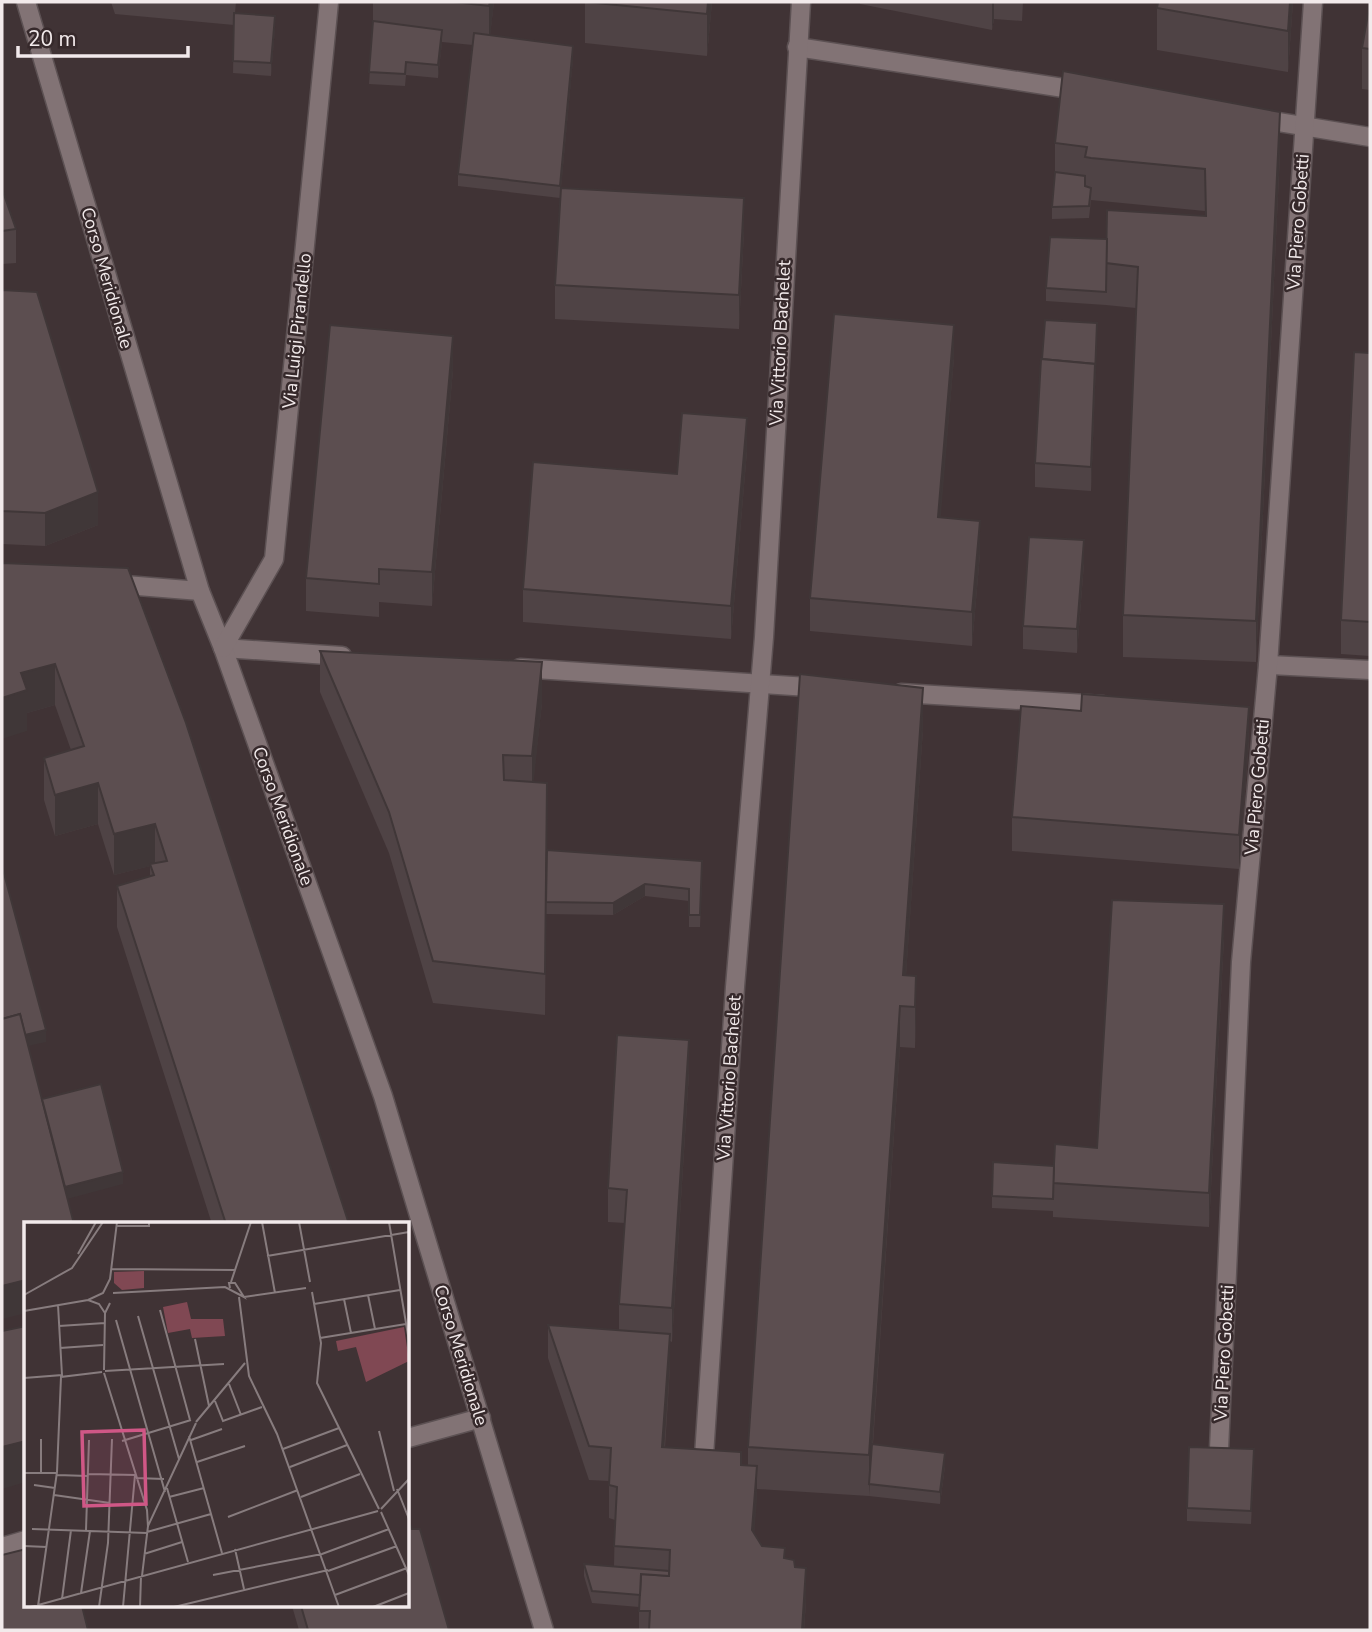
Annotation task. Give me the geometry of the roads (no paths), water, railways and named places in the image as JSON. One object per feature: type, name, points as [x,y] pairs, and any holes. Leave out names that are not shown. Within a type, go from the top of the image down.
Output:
[{"type":"street","name":"Corso Meridionale","points":[[26,2],[200,591],[223,648],[383,1096],[544,1630]]},
{"type":"street","name":"Via Luigi Pirandello","points":[[223,648],[274,559],[329,2]]},
{"type":"street","name":"Via Vittorio Bachelet","points":[[703,1471],[735,987],[760,685],[801,2]]},
{"type":"street","name":"Via Piero Gobetti","points":[[1219,1449],[1241,962],[1256,714],[1268,665],[1313,2]]},
{"type":"street","points":[[797,47],[1099,94]]},
{"type":"street","points":[[1236,115],[1370,137]]},
{"type":"street","points":[[94,583],[200,591]]},
{"type":"street","points":[[223,648],[361,657]]},
{"type":"street","points":[[1268,665],[1370,670]]},
{"type":"street","points":[[498,667],[842,690]]},
{"type":"street","points":[[882,692],[1127,706]]},
{"type":"street","points":[[410,1437],[481,1418]]},
{"type":"street","points":[[2,1547],[24,1541]]}]
